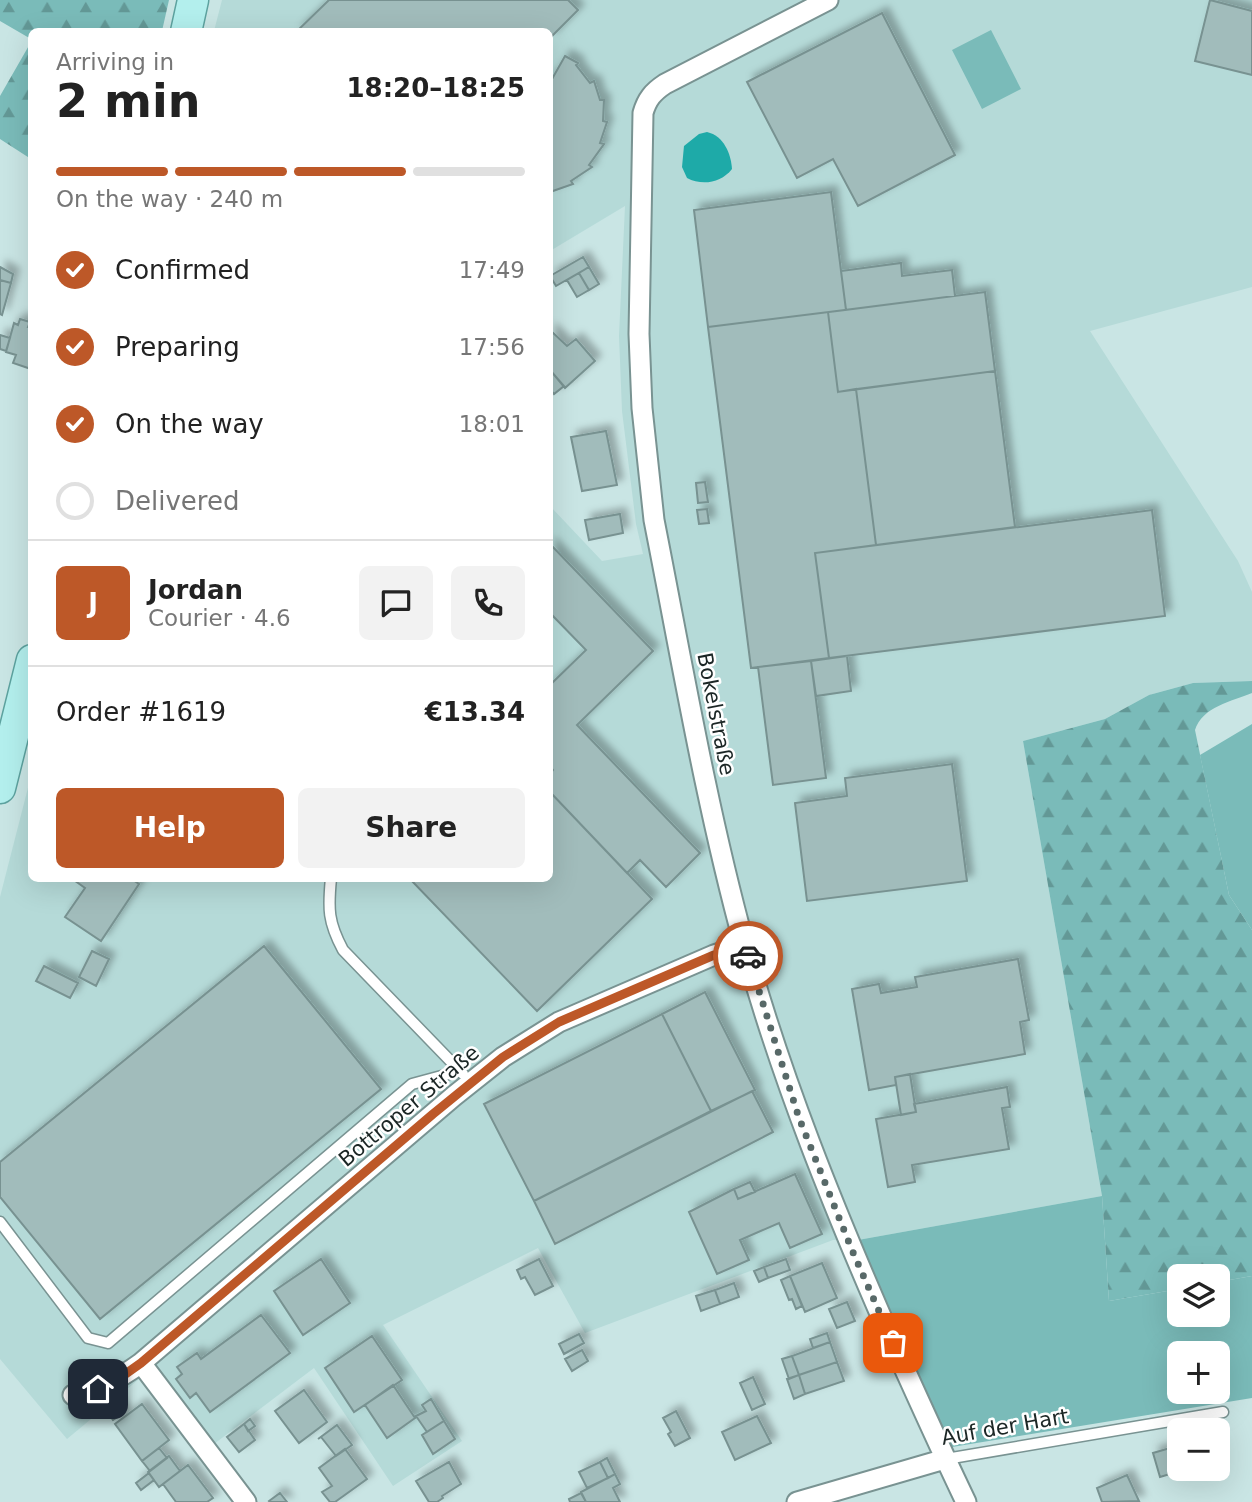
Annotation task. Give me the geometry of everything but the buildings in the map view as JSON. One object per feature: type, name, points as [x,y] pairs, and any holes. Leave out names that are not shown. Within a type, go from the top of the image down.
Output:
[{"type":"main road","points":[[187,28],[193,0]]},
{"type":"main road","points":[[0,788],[28,676]]},
{"type":"street","name":"Bokelstraße","points":[[828,0],[665,84],[653,93],[646,103],[643,113],[639,334],[647,470],[654,520],[722,856],[745,945],[817,1167],[966,1502]]},
{"type":"street","name":"Bottroper Straße","points":[[73,1395],[98,1389],[117,1380],[141,1363],[465,1077],[559,1022],[714,955],[745,945]]},
{"type":"street","points":[[141,1363],[246,1502]]},
{"type":"street","name":"Auf der Hart","points":[[797,1502],[945,1459]]},
{"type":"lane","points":[[331,882],[328,903],[332,929],[343,950],[465,1077]]},
{"type":"lane","points":[[0,1222],[88,1338],[108,1343],[412,1084],[465,1077]]},
{"type":"lane","name":"Auf der Hart","points":[[945,1459],[1223,1412]]},
{"type":"shaded area","points":[[222,0],[1252,0],[1252,287],[1090,331],[1238,561],[1252,592],[1252,681],[1193,683],[1149,695],[1105,719],[1023,741],[1102,1196],[858,1240],[833,1240],[585,1333],[538,1248],[383,1325],[462,1441],[393,1486],[314,1368],[214,1444],[156,1365],[67,1439],[0,1359],[0,897],[28,788],[28,882],[553,882],[553,509],[602,561],[643,554],[636,524],[622,411],[619,336],[625,206],[553,249],[553,28],[215,28]]},
{"type":"shaded area","points":[[707,132],[718,137],[726,146],[732,169],[717,180],[699,182],[687,178],[682,167],[684,146],[699,134]]},
{"type":"green space","points":[[0,0],[169,0],[163,28],[28,28],[28,37],[0,21]]},
{"type":"green space","points":[[991,30],[1021,89],[982,109],[952,50]]},
{"type":"green space","points":[[28,47],[28,157],[0,139],[0,96]]},
{"type":"green space","points":[[1252,681],[1252,693],[1211,710],[1195,730],[1229,895],[1252,930],[1252,1276],[1230,1280],[1230,1264],[1167,1264],[1167,1291],[1109,1301],[1102,1196],[1023,741],[1105,719],[1149,695],[1193,683]]},
{"type":"green space","points":[[1252,724],[1252,930],[1229,895],[1200,755]]},
{"type":"green space","points":[[1102,1196],[1109,1301],[1167,1291],[1167,1327],[1230,1327],[1230,1280],[1252,1276],[1252,1398],[1230,1402],[1230,1341],[1167,1341],[1167,1404],[1215,1404],[952,1447],[858,1240]]},
{"type":"way so far","points":[[748,956],[817,1167],[893,1343]]},
{"type":"route","points":[[98,1389],[117,1380],[141,1363],[503,1057],[559,1022],[714,955],[745,945],[748,956]]}]
